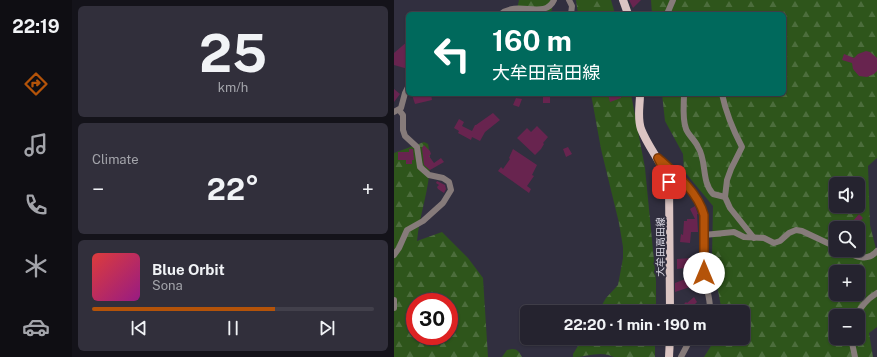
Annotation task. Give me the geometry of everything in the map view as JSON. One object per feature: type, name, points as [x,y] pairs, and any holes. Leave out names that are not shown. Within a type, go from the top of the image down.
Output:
[{"type":"main road","points":[[623,0],[627,12]]},
{"type":"main road","name":"大牟田高田線","points":[[640,96],[638,115],[641,128],[658,158],[669,182],[670,305]]},
{"type":"main road","points":[[669,357],[670,345]]},
{"type":"street","points":[[503,12],[506,9],[515,7],[544,9],[549,7],[554,0]]},
{"type":"street","points":[[570,0],[572,6],[571,12]]},
{"type":"street","points":[[668,12],[673,0]]},
{"type":"street","points":[[394,255],[399,248],[407,230],[423,221],[442,203],[451,190],[449,182],[443,178],[430,175],[420,167],[416,147],[405,136],[403,130],[403,115],[397,111],[406,91]]},
{"type":"street","points":[[684,96],[684,116],[686,128],[699,147],[703,160],[706,181],[713,194],[725,197]]},
{"type":"street","points":[[722,96],[735,135],[742,147],[727,180],[725,197],[730,208],[754,238]]},
{"type":"street","points":[[658,158],[697,199],[702,208],[704,215],[704,273],[710,296],[710,305]]},
{"type":"street","points":[[704,235],[734,232],[744,237],[764,238],[774,243],[780,241],[789,233],[796,230],[802,231],[829,243]]},
{"type":"street","points":[[861,257],[864,258],[872,256],[877,251]]},
{"type":"street","points":[[860,309],[866,300],[877,293]]},
{"type":"street","points":[[394,300],[394,308]]},
{"type":"street","points":[[681,357],[687,345]]},
{"type":"street","points":[[853,345],[856,357]]},
{"type":"green space","points":[[519,0],[552,0],[552,10],[550,12],[516,12]]},
{"type":"green space","points":[[576,0],[611,0],[614,12],[578,12]]},
{"type":"green space","points":[[651,0],[877,0],[877,158],[868,166],[870,225],[877,253],[877,327],[869,333],[873,357],[704,357],[712,345],[750,345],[750,305],[721,305],[712,258],[713,206],[684,171],[683,154],[665,121],[662,96],[786,96],[786,12],[652,12]]},
{"type":"green space","points":[[591,96],[631,96],[645,168],[656,281],[656,305],[602,305],[606,298],[618,285],[623,258],[623,247],[619,223],[601,149]]},
{"type":"green space","points":[[424,142],[428,144],[430,168],[417,241],[442,232],[468,258],[483,278],[488,357],[394,357],[394,153]]},
{"type":"green space","points":[[579,345],[655,345],[655,357],[614,357],[599,354],[573,357],[573,354]]},
{"type":"green space","points":[[507,350],[517,350],[522,357],[502,357]]},
{"type":"building","points":[[629,0],[641,0],[633,8]]},
{"type":"building","points":[[406,43],[406,68],[394,65],[394,53]]},
{"type":"building","points":[[866,51],[870,52],[877,58],[877,71],[867,77],[859,76],[853,69],[852,63],[842,60],[844,54],[854,58],[858,54]]},
{"type":"building","points":[[394,89],[400,94],[394,102]]},
{"type":"building","points":[[412,96],[431,96],[432,100],[415,104]]},
{"type":"building","points":[[543,96],[550,96],[550,103],[543,103]]},
{"type":"building","points":[[608,96],[622,96],[621,98],[610,102]]},
{"type":"building","points":[[516,98],[522,99],[519,107],[513,105]]},
{"type":"building","points":[[493,113],[500,120],[485,132],[480,141],[472,137],[471,140],[458,133],[459,131],[454,128],[459,119],[464,122],[462,126],[472,131],[475,125]]},
{"type":"building","points":[[537,126],[548,137],[543,143],[544,144],[541,149],[535,155],[517,138],[527,128],[531,132]]},
{"type":"building","points":[[424,145],[430,151],[431,154],[429,156],[434,163],[441,158],[444,162],[430,170],[424,165],[422,148]]},
{"type":"building","points":[[568,147],[572,154],[566,157],[563,149]]},
{"type":"building","points":[[409,149],[413,149],[414,160],[412,160],[412,164],[406,164],[406,160],[398,160],[398,152],[409,152]]},
{"type":"building","points":[[513,149],[537,165],[532,175],[534,176],[527,186],[531,189],[529,193],[498,171],[501,167],[503,169],[510,159],[509,158]]},
{"type":"building","points":[[437,181],[445,185],[446,189],[444,193],[438,189],[437,187],[439,185],[436,183]]},
{"type":"building","points":[[695,206],[698,214],[698,232],[691,232],[690,243],[680,242],[681,234],[683,235],[684,221],[687,221],[687,219],[695,219],[690,209]]},
{"type":"building","points":[[859,214],[863,218],[860,221],[853,221]]},
{"type":"building","points":[[692,258],[692,268],[698,288],[691,290],[690,287],[675,292],[675,283],[688,278],[685,268],[677,269],[677,259]]},
{"type":"building","points":[[694,297],[697,302],[694,305],[683,305],[686,302],[687,303]]},
{"type":"route","points":[[669,182],[658,158],[697,199],[702,208],[704,215],[704,273]]}]
